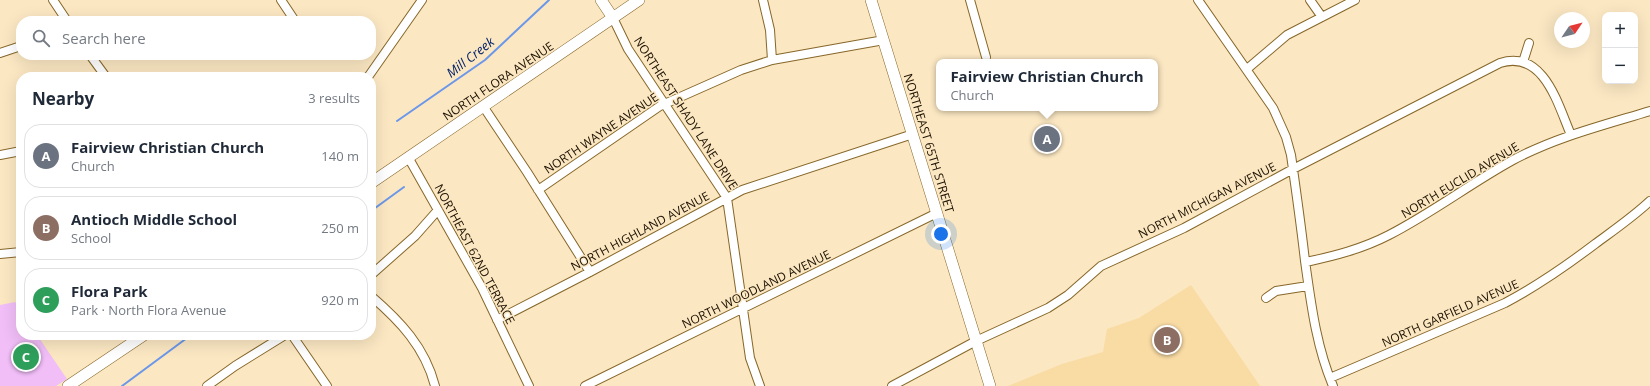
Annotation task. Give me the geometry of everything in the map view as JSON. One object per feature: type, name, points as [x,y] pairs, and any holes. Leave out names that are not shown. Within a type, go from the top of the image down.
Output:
[{"type":"street","points":[[53,0],[64,16]]},
{"type":"street","points":[[281,0],[292,16]]},
{"type":"street","points":[[372,72],[422,0]]},
{"type":"street","name":"NORTHEAST SHADY LANE DRIVE","points":[[601,0],[613,18],[628,49],[727,198],[750,358],[760,386]]},
{"type":"street","name":"NORTH FLORA AVENUE","points":[[376,179],[639,0]]},
{"type":"street","points":[[763,0],[770,30],[772,60]]},
{"type":"street","name":"NORTHEAST 65TH STREET","points":[[871,0],[990,386]]},
{"type":"street","points":[[970,0],[986,56]]},
{"type":"street","points":[[1198,0],[1267,98],[1279,119],[1290,149],[1308,286],[1316,329],[1331,382]]},
{"type":"street","points":[[1310,0],[1322,17]]},
{"type":"street","points":[[1247,69],[1287,35],[1355,0]]},
{"type":"street","name":"NORTH WAYNE AVENUE","points":[[538,190],[664,104],[741,70],[772,60],[884,40]]},
{"type":"street","points":[[1529,43],[1523,62],[1536,67],[1548,83],[1572,135]]},
{"type":"street","points":[[0,54],[16,48]]},
{"type":"street","points":[[94,60],[102,72]]},
{"type":"street","name":"NORTH MICHIGAN AVENUE","points":[[892,386],[976,341],[1058,302],[1101,266],[1178,231],[1293,169],[1500,63],[1514,61],[1523,62]]},
{"type":"street","points":[[483,106],[590,272]]},
{"type":"street","name":"NORTH EUCLID AVENUE","points":[[1306,262],[1345,253],[1388,236],[1409,225],[1509,163],[1536,150],[1572,135],[1650,111]]},
{"type":"street","name":"NORTH HIGHLAND AVENUE","points":[[497,320],[742,190],[913,134]]},
{"type":"street","points":[[0,155],[16,152]]},
{"type":"street","name":"NORTHEAST 62ND TERRACE","points":[[408,157],[482,288],[529,386]]},
{"type":"street","name":"NORTH GARFIELD AVENUE","points":[[1331,382],[1526,292],[1566,266],[1637,212],[1650,200]]},
{"type":"street","points":[[376,271],[415,236],[438,210]]},
{"type":"street","name":"NORTH WOODLAND AVENUE","points":[[584,386],[937,213]]},
{"type":"street","points":[[0,254],[16,252]]},
{"type":"street","points":[[1266,298],[1276,291],[1308,286]]},
{"type":"street","points":[[376,300],[396,318],[415,341],[429,367],[435,386]]},
{"type":"street","points":[[68,386],[137,340]]},
{"type":"street","points":[[207,386],[217,383],[278,340]]},
{"type":"street","points":[[295,340],[327,386]]},
{"type":"shaded area","points":[[1191,285],[1260,386],[1008,386],[1062,364],[1103,352],[1107,329],[1139,318]]},
{"type":"shaded area","points":[[15,302],[16,340],[40,340],[67,379],[56,386],[0,386],[0,305]]},
{"type":"waterway","name":"Mill Creek","points":[[397,121],[485,60],[549,0]]},
{"type":"waterway","name":"Mill Creek","points":[[376,207],[404,187]]},
{"type":"waterway","name":"Mill Creek","points":[[122,386],[184,340]]},
{"type":"place","name":"Fairview Christian Church","points":[[1047,139]]},
{"type":"place","name":"Antioch Middle School","points":[[1167,340]]},
{"type":"place","name":"Flora Park","points":[[26,357]]}]
